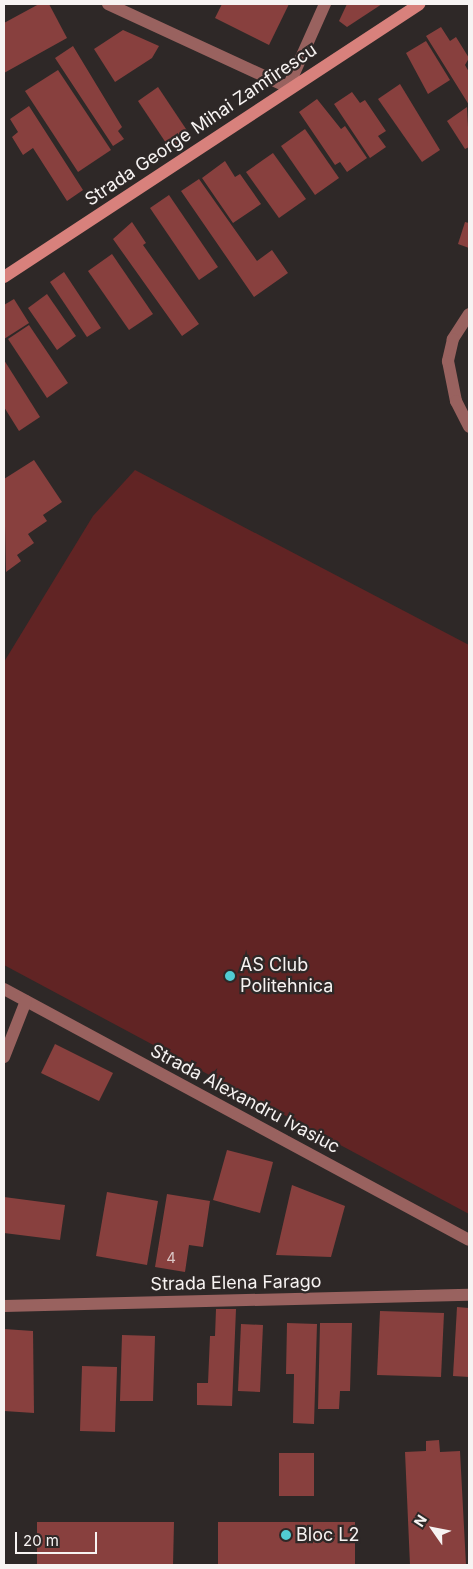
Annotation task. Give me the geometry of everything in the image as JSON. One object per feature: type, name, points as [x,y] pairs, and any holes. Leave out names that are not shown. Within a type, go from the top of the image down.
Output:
[{"type":"street","points":[[108,4],[288,87],[325,4]]},
{"type":"street","name":"Strada George Mihai Zamfirescu","points":[[4,277],[288,87],[419,4]]},
{"type":"street","points":[[469,314],[452,339],[448,361],[456,401],[469,427]]},
{"type":"street","name":"Strada Alexandru Ivasiuc","points":[[4,989],[469,1240]]},
{"type":"street","points":[[4,1057],[26,1001]]},
{"type":"street","name":"Strada Elena Farago","points":[[4,1306],[469,1296]]},
{"type":"shaded area","points":[[135,470],[469,645],[469,1214],[4,965],[4,662],[93,516]]},
{"type":"building","points":[[39,4],[49,4],[67,38],[4,73],[4,23]]},
{"type":"building","points":[[222,4],[289,4],[269,45],[215,18]]},
{"type":"building","points":[[347,4],[382,4],[347,27],[339,21]]},
{"type":"building","points":[[441,27],[450,41],[456,37],[469,58],[465,65],[469,72],[469,105],[426,36]]},
{"type":"building","points":[[123,30],[159,46],[152,58],[115,82],[94,49]]},
{"type":"building","points":[[426,41],[450,80],[428,94],[406,53]]},
{"type":"building","points":[[73,46],[122,127],[118,131],[124,139],[113,146],[55,58]]},
{"type":"building","points":[[58,70],[111,150],[78,172],[25,91]]},
{"type":"building","points":[[400,84],[440,150],[422,162],[378,99]]},
{"type":"building","points":[[158,87],[190,135],[170,149],[138,101]]},
{"type":"building","points":[[352,92],[360,103],[365,100],[386,131],[378,136],[386,147],[370,158],[334,104]]},
{"type":"building","points":[[317,99],[341,129],[345,126],[367,158],[347,172],[340,162],[335,165],[299,112]]},
{"type":"building","points":[[29,106],[83,190],[67,201],[33,148],[23,155],[12,137],[18,132],[10,119]]},
{"type":"building","points":[[467,107],[469,147],[465,149],[447,121]]},
{"type":"building","points":[[305,129],[339,178],[315,195],[281,146]]},
{"type":"building","points":[[273,153],[306,199],[279,218],[246,172]]},
{"type":"building","points":[[225,161],[235,177],[240,174],[261,204],[233,223],[202,178]]},
{"type":"building","points":[[199,179],[257,261],[272,250],[288,273],[254,297],[181,191]]},
{"type":"building","points":[[169,195],[218,267],[199,280],[150,208]]},
{"type":"building","points":[[132,222],[146,243],[143,245],[199,324],[182,336],[113,239]]},
{"type":"building","points":[[465,222],[469,223],[469,248],[458,244]]},
{"type":"building","points":[[112,254],[153,314],[129,330],[88,271]]},
{"type":"building","points":[[64,272],[101,328],[87,337],[50,282]]},
{"type":"building","points":[[47,294],[76,336],[57,350],[28,308]]},
{"type":"building","points":[[14,299],[29,323],[4,339],[4,305]]},
{"type":"building","points":[[29,325],[68,383],[47,398],[8,339]]},
{"type":"building","points":[[4,360],[40,417],[19,431],[4,407]]},
{"type":"building","points":[[34,460],[62,502],[43,515],[47,521],[28,534],[34,543],[17,555],[21,561],[6,572],[4,479]]},
{"type":"building","points":[[55,1044],[113,1073],[99,1101],[41,1073]]},
{"type":"building","points":[[227,1150],[273,1162],[260,1213],[213,1200]]},
{"type":"building","points":[[292,1185],[345,1206],[331,1257],[276,1255]]},
{"type":"building","points":[[107,1192],[158,1201],[147,1265],[96,1256]]},
{"type":"building","points":[[167,1194],[210,1201],[203,1247],[189,1245],[185,1272],[155,1267]]},
{"type":"building","points":[[4,1197],[65,1205],[60,1240],[4,1233]]},
{"type":"building","points":[[457,1307],[469,1308],[469,1377],[453,1376]]},
{"type":"building","points":[[216,1309],[236,1309],[232,1406],[197,1405],[197,1383],[208,1383],[210,1336],[215,1336]]},
{"type":"building","points":[[380,1311],[444,1313],[441,1377],[377,1375]]},
{"type":"building","points":[[287,1323],[317,1324],[314,1424],[293,1423],[294,1374],[286,1374]]},
{"type":"building","points":[[320,1323],[352,1323],[350,1391],[340,1391],[339,1409],[318,1409]]},
{"type":"building","points":[[241,1324],[263,1325],[260,1392],[238,1391]]},
{"type":"building","points":[[4,1329],[33,1331],[34,1413],[4,1411]]},
{"type":"building","points":[[122,1335],[155,1336],[153,1401],[120,1401]]},
{"type":"building","points":[[82,1366],[117,1367],[115,1432],[80,1431]]},
{"type":"building","points":[[439,1440],[440,1452],[460,1451],[466,1565],[410,1565],[405,1452],[426,1451],[426,1441]]},
{"type":"building","points":[[279,1453],[314,1453],[314,1496],[279,1496]]},
{"type":"building","points":[[37,1522],[174,1522],[173,1565],[37,1565]]},
{"type":"building","name":"Bloc L2","points":[[218,1522],[355,1522],[355,1565],[218,1565]]},
{"type":"place","name":"AS Club Politehnica","points":[[230,976]]},
{"type":"place","name":"Bloc L2","points":[[286,1535]]}]
